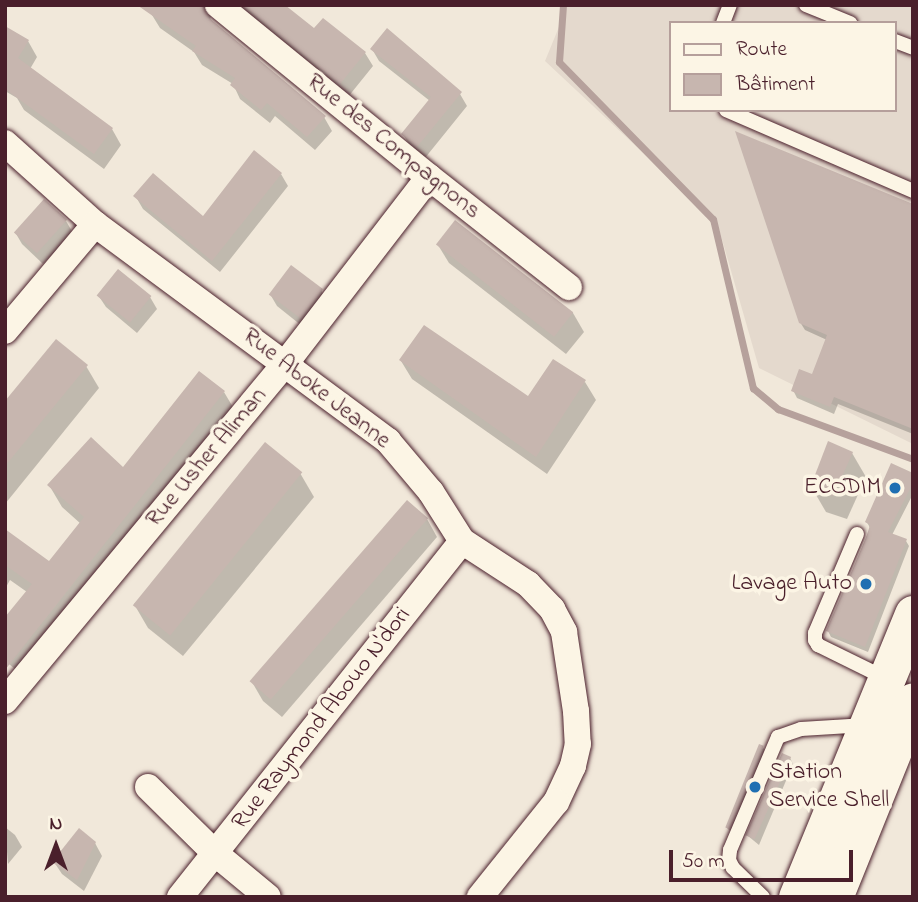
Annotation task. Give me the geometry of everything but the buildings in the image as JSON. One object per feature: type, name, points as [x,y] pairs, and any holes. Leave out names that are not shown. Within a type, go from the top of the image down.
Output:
[{"type":"main road","points":[[834,897],[900,690],[913,614]]},
{"type":"main road","points":[[797,897],[867,724],[900,690]]},
{"type":"street","name":"Rue des Compagnons","points":[[218,5],[569,287]]},
{"type":"street","name":"Rue Aboke Jeanne","points":[[5,143],[95,224],[388,441],[431,492],[462,541],[528,583],[552,609],[564,632],[578,744],[573,766],[556,803],[480,897]]},
{"type":"street","name":"Rue Usher Aliman","points":[[5,701],[285,364],[429,177]]},
{"type":"street","points":[[5,331],[95,224]]},
{"type":"street","name":"Rue Raymond Abouo N'dori","points":[[180,897],[216,855],[462,541]]},
{"type":"street","points":[[148,787],[216,855],[268,897]]},
{"type":"lane","points":[[806,5],[845,21]]},
{"type":"lane","points":[[731,112],[913,191]]},
{"type":"lane","points":[[857,534],[815,633],[815,640],[818,645],[900,690]]},
{"type":"lane","points":[[763,897],[733,868],[729,860],[730,850],[778,737],[801,729],[867,724]]},
{"type":"shaded area","points":[[568,5],[913,5],[913,444],[759,368],[717,222],[545,61]]},
{"type":"waterway","points":[[563,5],[559,62],[713,219],[753,388],[778,409],[913,459]]},
{"type":"place","name":"ECODIM","points":[[895,488]]},
{"type":"place","name":"Lavage Auto","points":[[866,584]]},
{"type":"place","name":"Station Service Shell","points":[[755,787]]}]
